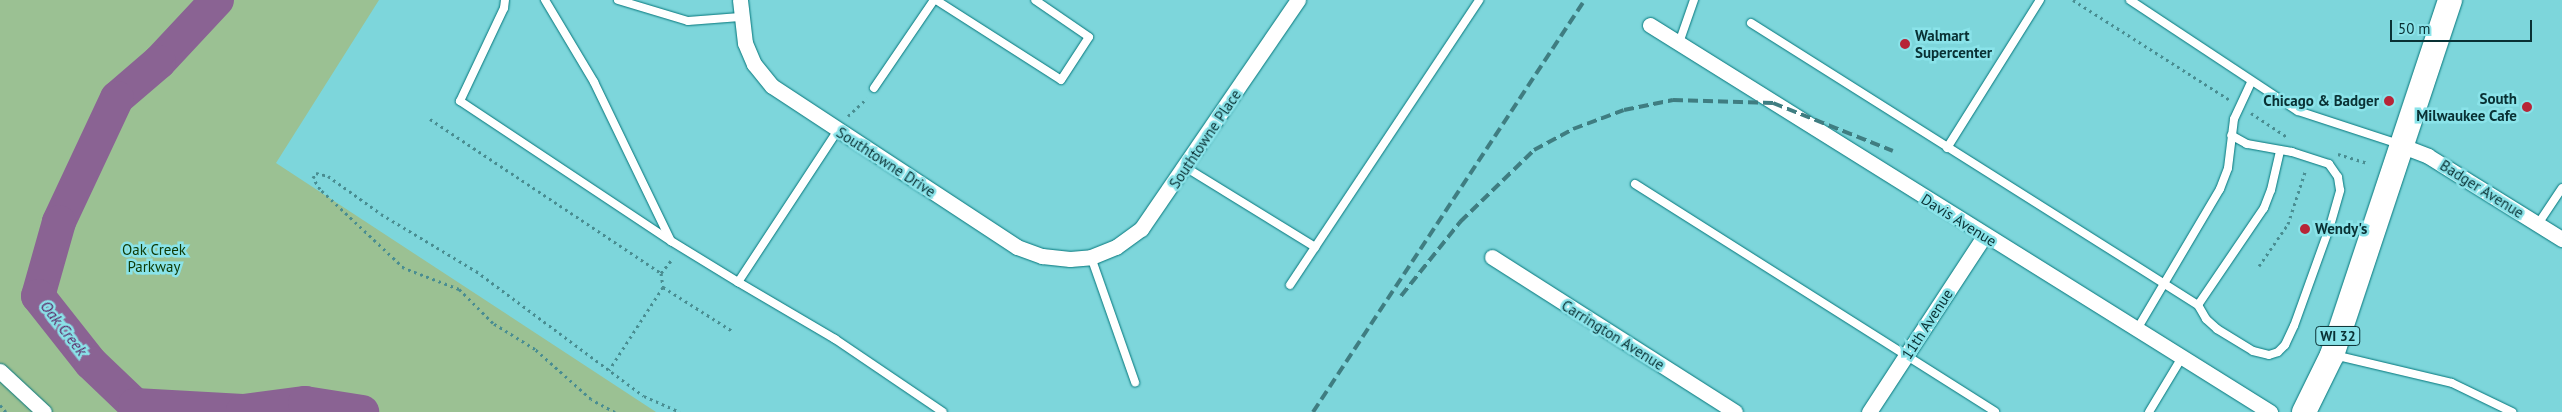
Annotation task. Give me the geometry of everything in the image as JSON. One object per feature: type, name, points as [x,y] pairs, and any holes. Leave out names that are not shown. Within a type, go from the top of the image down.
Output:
[{"type":"main road","name":"WI 32","points":[[2304,412],[2332,355],[2400,145],[2450,0]]},
{"type":"street","name":"Southtowne Drive","points":[[740,0],[740,17],[745,43],[754,64],[772,86],[1016,247],[1042,256],[1091,256]]},
{"type":"street","name":"Southtowne Place","points":[[1091,256],[1116,247],[1141,229],[1298,0]]},
{"type":"street","name":"Davis Avenue","points":[[1650,25],[2136,331],[2270,412]]},
{"type":"street","name":"Badger Avenue","points":[[2400,145],[2428,156],[2562,239]]},
{"type":"street","name":"11th Avenue","points":[[1869,412],[1984,236]]},
{"type":"street","name":"Carrington Avenue","points":[[1492,257],[1735,412]]},
{"type":"street","points":[[0,371],[44,412]]},
{"type":"lane","points":[[505,0],[504,8],[460,101],[671,241],[835,339],[943,412]]},
{"type":"lane","points":[[545,0],[594,82],[671,241]]},
{"type":"lane","points":[[618,0],[688,21],[740,17]]},
{"type":"lane","points":[[874,88],[935,0],[1061,80],[1089,37],[1035,0]]},
{"type":"lane","points":[[1290,285],[1479,0]]},
{"type":"lane","points":[[1679,43],[1694,0]]},
{"type":"lane","points":[[1947,148],[2040,0]]},
{"type":"lane","points":[[2130,0],[2251,83],[2320,121],[2400,145]]},
{"type":"lane","points":[[1751,23],[2198,306],[2206,319],[2217,329],[2253,350],[2268,355],[2278,352],[2284,345],[2330,226],[2340,190],[2338,178],[2329,164],[2247,144],[2231,135]]},
{"type":"lane","points":[[2136,331],[2220,189],[2228,168],[2231,135],[2239,105],[2251,83]]},
{"type":"lane","points":[[738,282],[838,130]]},
{"type":"lane","points":[[2198,306],[2264,208],[2272,190],[2280,151]]},
{"type":"lane","points":[[1185,167],[1315,247]]},
{"type":"lane","points":[[1635,184],[1907,354],[1996,412]]},
{"type":"lane","points":[[2538,224],[2562,188]]},
{"type":"lane","points":[[1091,256],[1135,382]]},
{"type":"lane","points":[[2332,355],[2452,383],[2512,412]]},
{"type":"lane","points":[[2149,412],[2181,359]]},
{"type":"path","points":[[2073,0],[2289,138]]},
{"type":"path","points":[[838,130],[856,105],[864,101],[874,88]]},
{"type":"path","points":[[430,119],[661,273]]},
{"type":"path","points":[[2332,151],[2367,164]]},
{"type":"path","points":[[2259,266],[2288,224],[2310,158]]},
{"type":"path","points":[[615,412],[591,399],[535,349],[493,323],[459,289],[404,268],[320,189],[313,178],[316,173],[328,176],[381,214],[476,271],[644,396],[680,412]]},
{"type":"path","points":[[609,370],[663,287],[661,273],[682,248]]},
{"type":"path","points":[[663,287],[734,332]]},
{"type":"path","points":[[0,405],[6,412]]},
{"type":"green space","name":"Oak Creek Parkway","points":[[0,0],[379,0],[276,163],[656,412],[0,412]]},
{"type":"waterway","name":"Oak Creek","points":[[217,0],[159,62],[117,98],[59,222],[38,296],[91,363],[135,405],[243,411],[305,403],[362,412]]},
{"type":"railway","points":[[1313,412],[1585,0]]},
{"type":"railway","points":[[1401,296],[1460,222],[1534,150],[1573,129],[1624,110],[1673,100],[1773,103],[1893,151]]},
{"type":"place","name":"Walmart Supercenter","points":[[1905,44]]},
{"type":"place","name":"Chicago & Badger","points":[[2389,101]]},
{"type":"place","name":"South Milwaukee Cafe","points":[[2527,107]]},
{"type":"place","name":"Wendy's","points":[[2305,229]]}]
